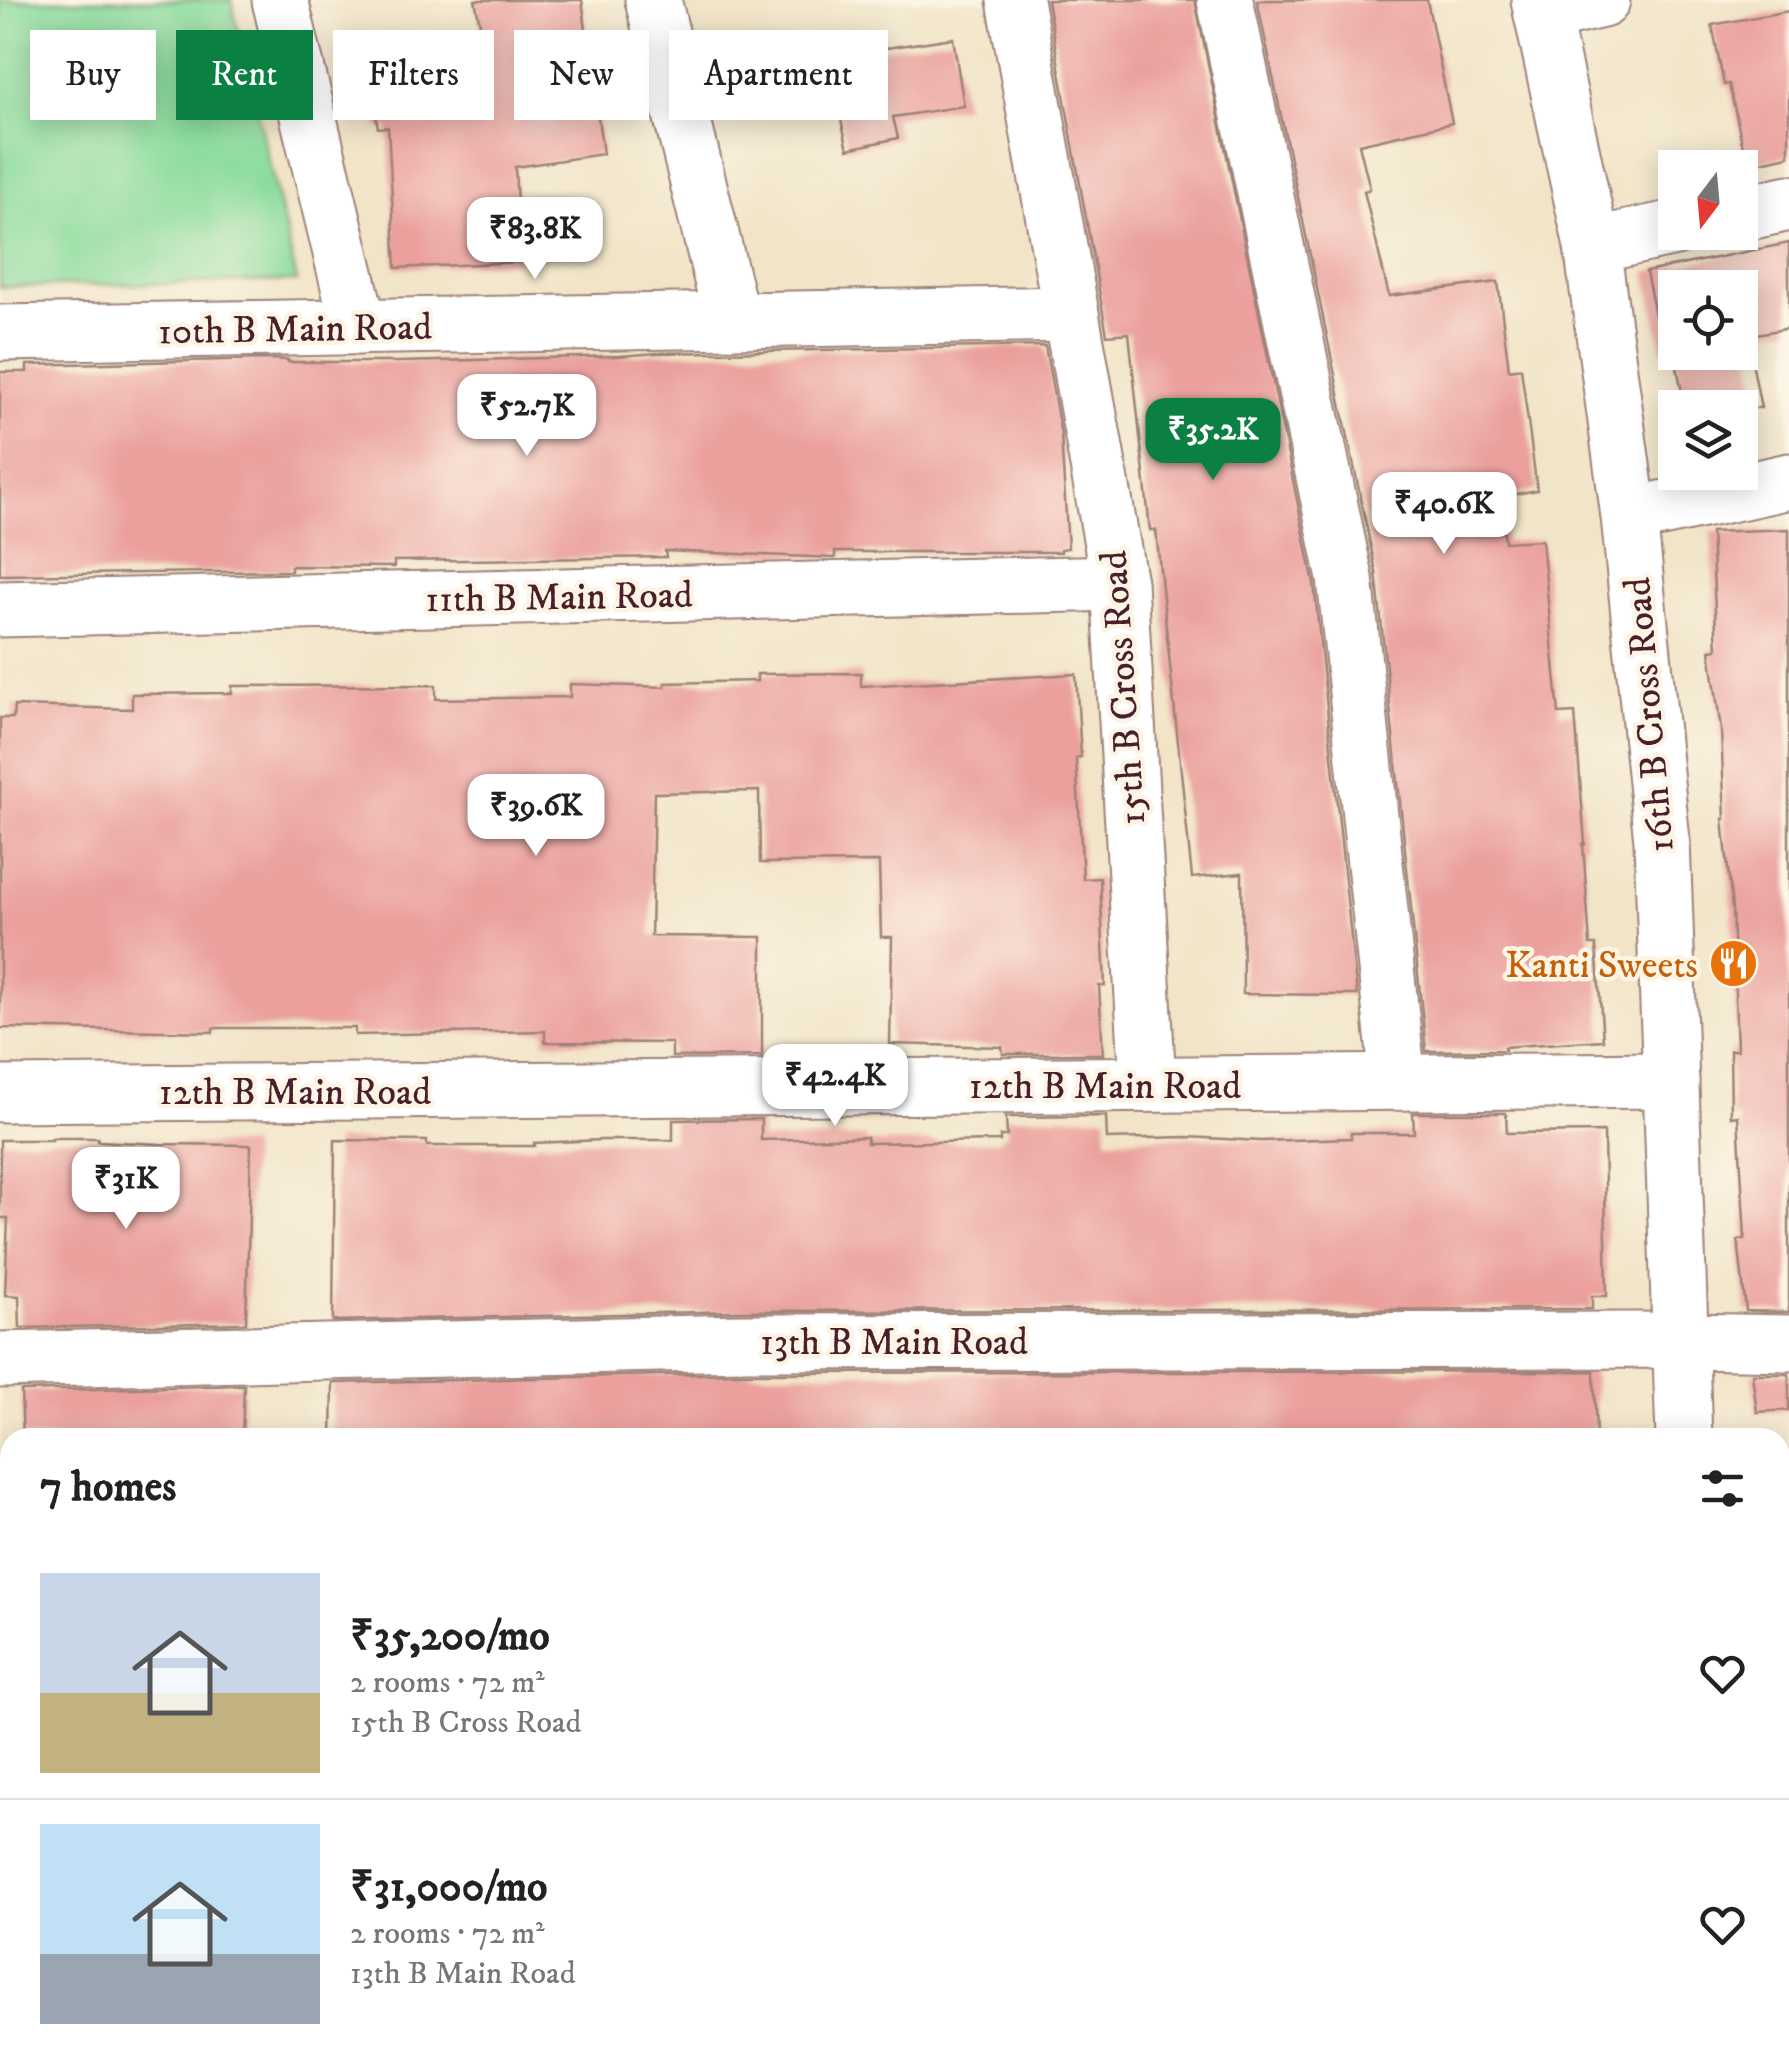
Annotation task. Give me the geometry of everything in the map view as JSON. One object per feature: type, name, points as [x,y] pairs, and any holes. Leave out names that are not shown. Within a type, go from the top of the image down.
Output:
[{"type":"street","points":[[280,0],[359,328]]},
{"type":"street","points":[[654,0],[732,320]]},
{"type":"street","name":"15th B Cross Road","points":[[1015,0],[1119,583],[1148,1084]]},
{"type":"street","points":[[1226,0],[1345,578],[1398,1082]]},
{"type":"street","points":[[1540,7],[1602,0]]},
{"type":"street","name":"16th B Cross Road","points":[[1540,7],[1592,246],[1629,516],[1662,841],[1683,1428]]},
{"type":"street","points":[[1758,210],[1789,203]]},
{"type":"street","points":[[1592,246],[1658,232]]},
{"type":"street","name":"10th B Main Road","points":[[0,334],[1071,314]]},
{"type":"street","points":[[1629,516],[1789,481]]},
{"type":"street","name":"11th B Main Road","points":[[0,609],[1119,583]]},
{"type":"street","name":"12th B Main Road","points":[[0,1094],[1671,1080]]},
{"type":"street","name":"13th B Main Road","points":[[0,1360],[761,1342],[1789,1343]]},
{"type":"green space","points":[[0,0],[231,0],[238,30],[176,30],[176,120],[259,120],[297,281],[0,287]]},
{"type":"building","points":[[475,0],[582,0],[586,30],[514,30],[514,120],[598,120],[603,154],[515,167],[520,262],[396,268],[388,127],[378,128],[377,120],[494,120],[494,30],[481,30]]},
{"type":"building","points":[[1047,0],[1195,0],[1314,583],[1357,995],[1243,994],[1242,873],[1192,878],[1156,530],[1150,530],[1129,333],[1107,335]]},
{"type":"building","points":[[1257,0],[1427,0],[1452,123],[1359,144],[1370,189],[1364,191],[1389,296],[1498,282],[1509,370],[1521,368],[1537,490],[1500,497],[1505,542],[1542,540],[1559,714],[1575,713],[1590,945],[1596,945],[1603,1040],[1504,1047],[1505,1050],[1426,1051],[1376,572]]},
{"type":"building","points":[[1789,11],[1789,156],[1758,163],[1758,150],[1744,150],[1729,84],[1724,85],[1712,25]]},
{"type":"building","points":[[953,38],[964,106],[893,117],[898,138],[848,149],[841,120],[888,120],[888,48]]},
{"type":"building","points":[[1789,243],[1789,328],[1758,334],[1758,270],[1658,270],[1658,329],[1646,272]]},
{"type":"building","points":[[1045,346],[1061,435],[1068,548],[1061,552],[835,552],[835,558],[665,551],[666,557],[394,561],[394,567],[291,566],[291,571],[0,575],[0,372],[27,372],[27,365],[272,359],[401,362]]},
{"type":"building","points":[[1678,370],[1754,370],[1758,390],[1682,390]]},
{"type":"building","points":[[1789,529],[1789,1312],[1746,1311],[1738,1240],[1745,1239],[1738,1116],[1731,1117],[1730,1050],[1737,1050],[1732,908],[1723,819],[1721,730],[1710,650],[1717,649],[1711,532]]},
{"type":"building","points":[[861,673],[861,686],[1076,674],[1083,879],[1100,878],[1105,986],[1099,986],[1103,1054],[1003,1054],[1002,1047],[890,1044],[892,937],[881,937],[879,862],[760,863],[759,791],[654,793],[651,936],[762,937],[762,1056],[672,1057],[672,1043],[545,1042],[545,1031],[355,1035],[355,1028],[213,1028],[213,1032],[0,1028],[0,718],[13,718],[14,706],[132,709],[132,694],[232,693],[232,686],[436,685],[436,699],[570,697],[570,684],[665,687],[665,683],[757,681],[757,674]]},
{"type":"building","points":[[1413,1113],[1506,1113],[1507,1133],[1604,1132],[1607,1296],[1592,1296],[1592,1309],[740,1311],[333,1321],[335,1140],[427,1141],[427,1146],[535,1146],[534,1143],[673,1140],[673,1120],[761,1119],[761,1140],[867,1137],[867,1143],[1000,1141],[1000,1136],[1007,1136],[1006,1117],[1106,1116],[1107,1139],[1187,1137],[1261,1141],[1351,1138],[1351,1133],[1414,1133]]},
{"type":"building","points":[[52,1138],[251,1145],[246,1323],[20,1328],[19,1296],[5,1295],[8,1218],[0,1218],[0,1140]]},
{"type":"building","points":[[1594,1371],[1596,1428],[332,1428],[333,1383],[741,1373]]},
{"type":"building","points":[[1752,1374],[1789,1374],[1789,1410],[1757,1412]]},
{"type":"building","points":[[244,1385],[242,1428],[23,1428],[21,1391]]},
{"type":"place","name":"Kanti Sweets","points":[[1733,964]]}]
